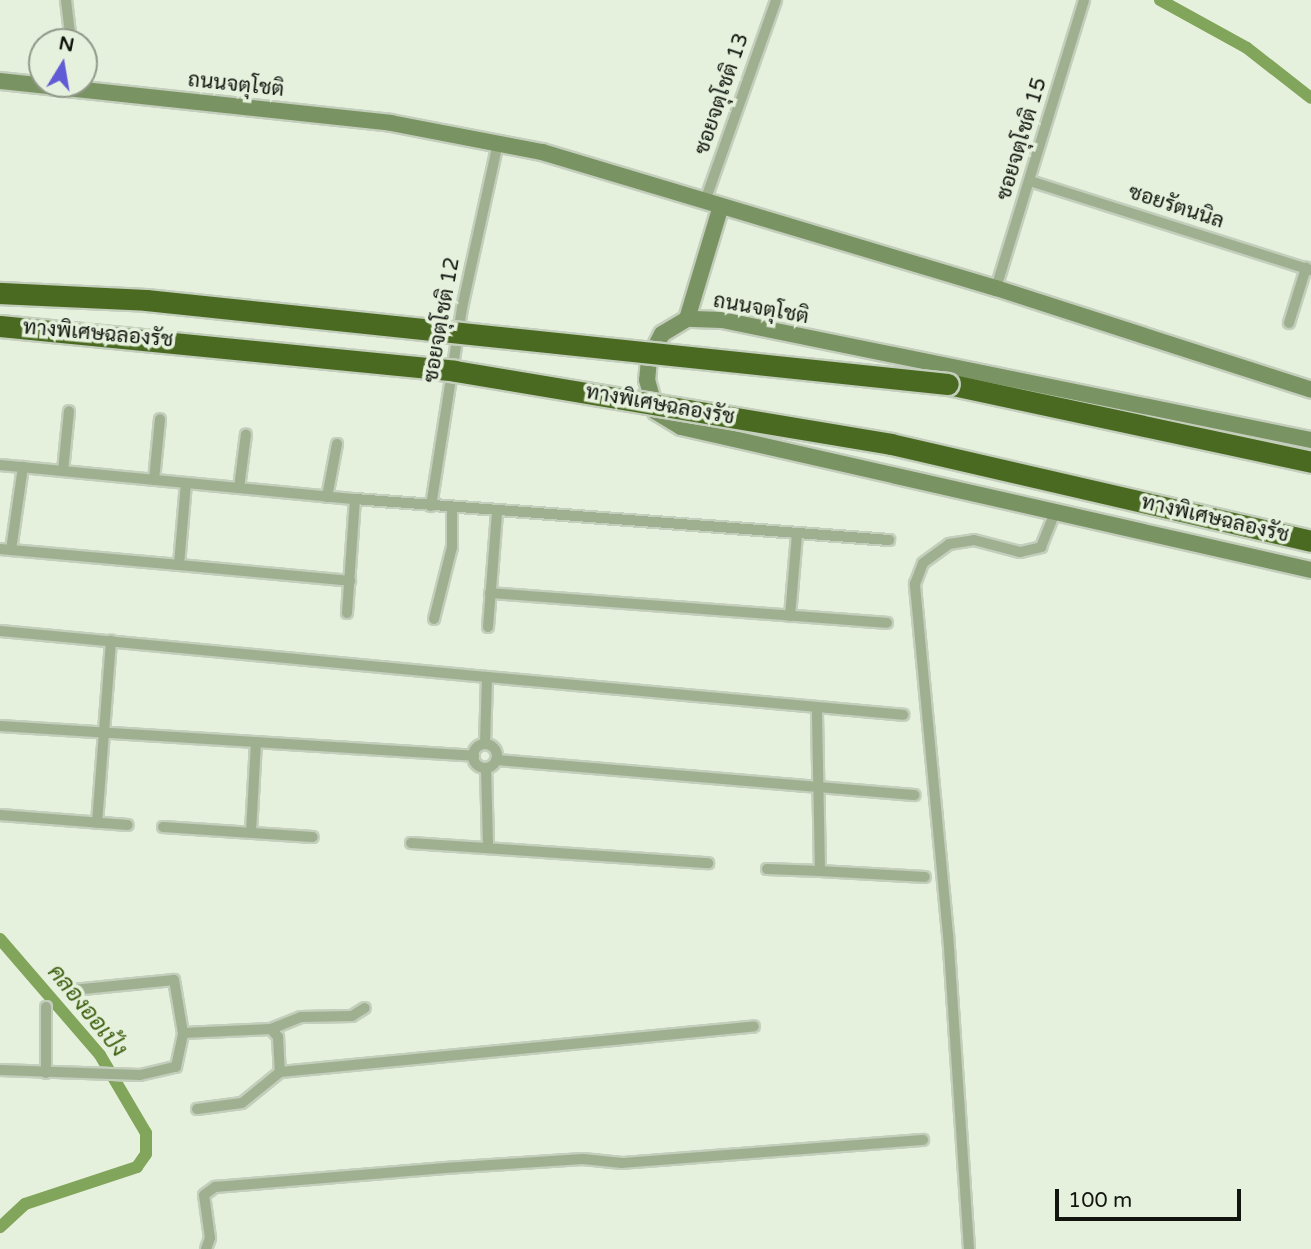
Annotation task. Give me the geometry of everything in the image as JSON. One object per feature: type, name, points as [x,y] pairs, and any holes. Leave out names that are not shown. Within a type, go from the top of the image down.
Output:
[{"type":"highway","name":"ทางพิเศษฉลองรัช","points":[[0,293],[146,300],[906,378],[1311,462]]},
{"type":"highway","name":"ทางพิเศษฉลองรัช","points":[[0,326],[456,371],[891,444],[1311,541]]},
{"type":"street","points":[[66,0],[69,28]]},
{"type":"street","name":"ซอยจตุโชติ 13","points":[[713,203],[776,0]]},
{"type":"street","name":"ซอยจตุโชติ 15","points":[[996,288],[1084,0]]},
{"type":"street","name":"ถนนจตุโชติ","points":[[0,81],[28,83]]},
{"type":"street","name":"ถนนจตุโชติ","points":[[98,88],[391,123],[542,152],[996,288],[1311,390]]},
{"type":"street","name":"ซอยจตุโชติ 12","points":[[431,506],[462,308],[498,143]]},
{"type":"street","name":"ซอยรัตนนิล","points":[[1030,181],[1309,269]]},
{"type":"street","points":[[687,319],[713,203]]},
{"type":"street","points":[[1289,323],[1309,269]]},
{"type":"street","name":"ถนนจตุโชติ","points":[[1311,440],[722,320],[687,319],[662,334],[649,359],[647,380],[656,412],[681,427],[1311,570]]},
{"type":"street","points":[[63,471],[69,411]]},
{"type":"street","points":[[154,480],[160,419]]},
{"type":"street","points":[[239,488],[246,434]]},
{"type":"street","points":[[327,497],[337,444]]},
{"type":"street","points":[[0,465],[497,512],[889,540]]},
{"type":"street","points":[[23,467],[6,550],[350,581]]},
{"type":"street","points":[[179,565],[186,483]]},
{"type":"street","points":[[347,613],[355,499]]},
{"type":"street","points":[[434,619],[452,547],[452,507]]},
{"type":"street","points":[[488,626],[497,512]]},
{"type":"street","points":[[969,1249],[950,960],[915,584],[923,563],[948,544],[974,540],[1020,552],[1041,547],[1055,513]]},
{"type":"street","points":[[790,616],[797,534]]},
{"type":"street","points":[[490,593],[887,623]]},
{"type":"street","points":[[0,631],[903,715]]},
{"type":"street","points":[[97,823],[111,641]]},
{"type":"street","points":[[485,744],[487,677]]},
{"type":"street","points":[[817,708],[820,871]]},
{"type":"street","points":[[0,726],[474,756]]},
{"type":"street","points":[[251,832],[256,742]]},
{"type":"street","points":[[486,768],[477,764],[474,756],[477,747],[485,744],[494,747],[496,760]]},
{"type":"street","points":[[486,768],[496,760],[915,795]]},
{"type":"street","points":[[486,768],[488,846]]},
{"type":"street","points":[[0,815],[128,825]]},
{"type":"street","points":[[163,827],[313,837]]},
{"type":"street","points":[[411,843],[488,846],[708,863]]},
{"type":"street","points":[[767,869],[925,877]]},
{"type":"street","points":[[0,1070],[140,1075],[176,1068],[183,1033],[172,979],[72,990]]},
{"type":"street","points":[[46,1007],[46,1073]]},
{"type":"street","points":[[183,1033],[271,1029],[301,1017],[352,1016],[365,1008]]},
{"type":"street","points":[[197,1110],[243,1103],[280,1072],[754,1026]]},
{"type":"street","points":[[271,1029],[278,1037],[280,1072]]},
{"type":"street","points":[[206,1249],[210,1238],[204,1195],[215,1187],[445,1168],[583,1159],[622,1163],[923,1140]]},
{"type":"waterway","points":[[1160,0],[1247,48],[1311,98]]},
{"type":"waterway","name":"คลองออเป้ง","points":[[0,939],[100,1055],[146,1133],[146,1154],[137,1167],[25,1204],[0,1227]]}]
